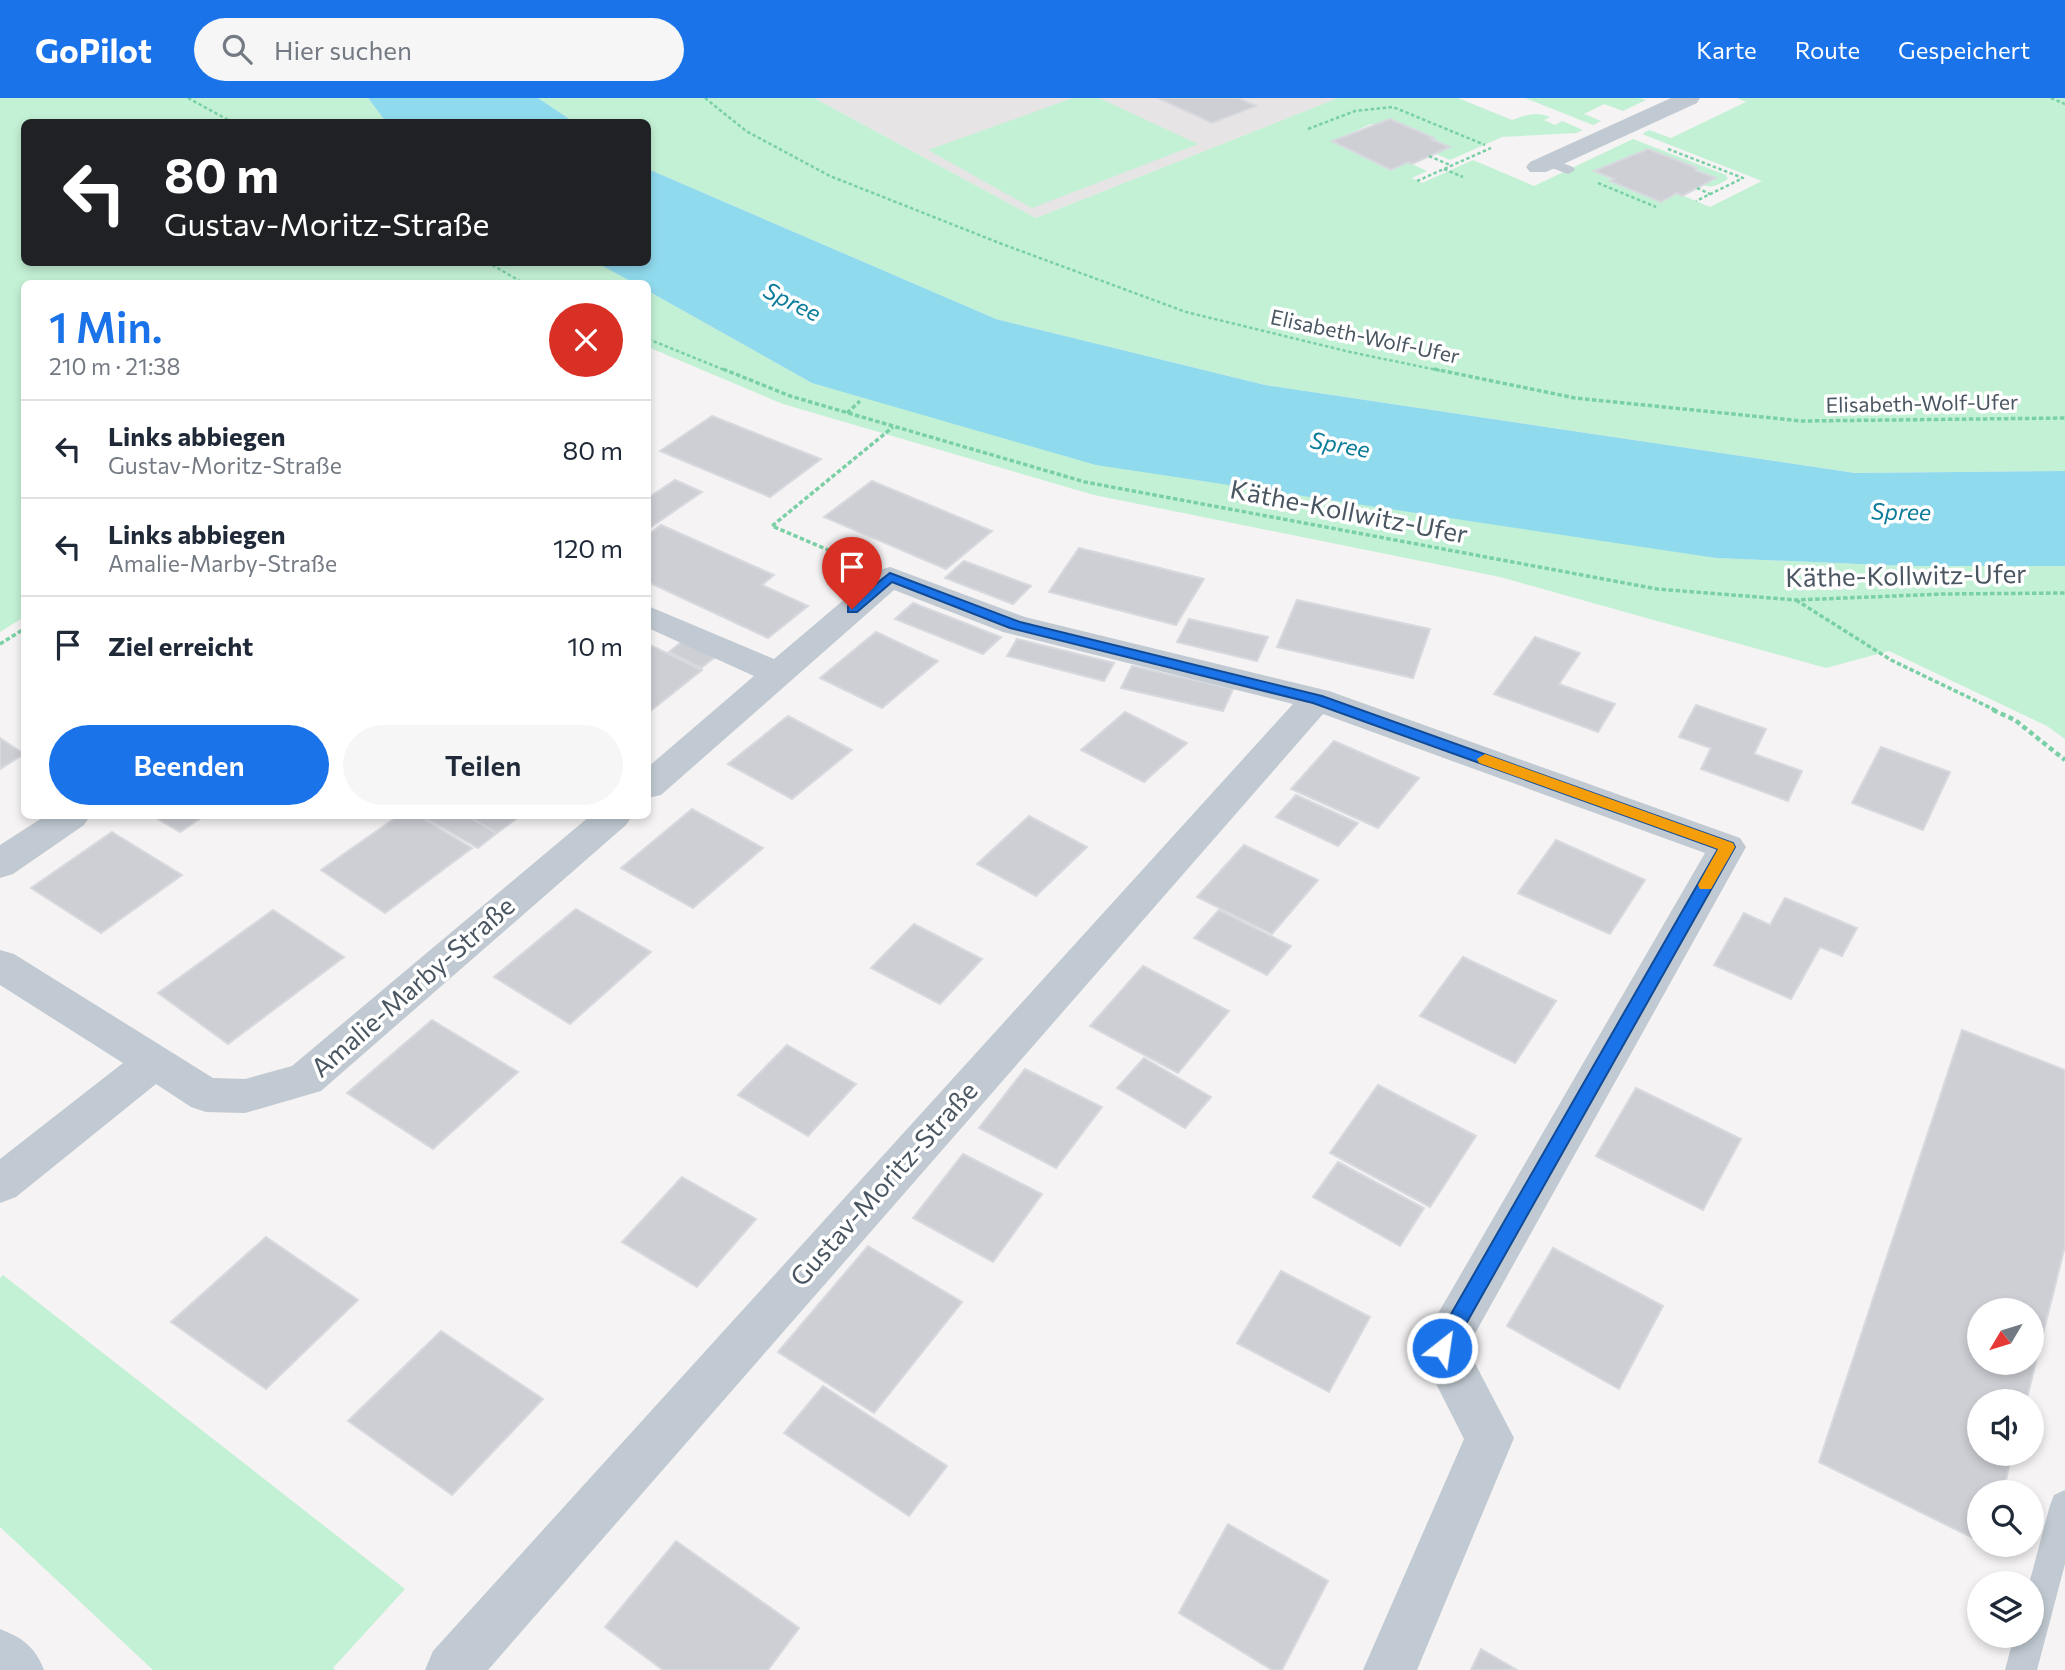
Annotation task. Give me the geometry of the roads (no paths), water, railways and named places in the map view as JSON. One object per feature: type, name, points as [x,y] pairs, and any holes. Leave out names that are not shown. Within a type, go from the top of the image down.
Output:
[{"type":"street","points":[[1552,167],[1689,98]]},
{"type":"street","points":[[651,783],[890,577],[1015,625],[1317,699],[1727,847],[1442,1348],[1489,1438],[1391,1670]]},
{"type":"street","points":[[651,617],[778,674]]},
{"type":"street","name":"Gustav-Moritz-Straße","points":[[452,1670],[1317,699]]},
{"type":"street","points":[[0,864],[67,819]]},
{"type":"street","name":"Amalie-Marby-Straße","points":[[0,965],[206,1095],[245,1096],[306,1080],[610,819]]},
{"type":"street","points":[[0,1184],[154,1062]]},
{"type":"street","points":[[0,1656],[17,1670]]},
{"type":"lane","points":[[2044,1585],[2065,1505]]},
{"type":"lane","points":[[2021,1670],[2027,1648]]},
{"type":"water","points":[[368,98],[538,98],[570,119],[384,119]]},
{"type":"water","name":"Spree","points":[[651,170],[996,319],[1265,385],[1855,473],[2065,471],[2065,566],[1907,566],[1716,558],[1096,465],[812,383],[651,293],[651,280],[628,280],[603,266],[651,266]]}]
